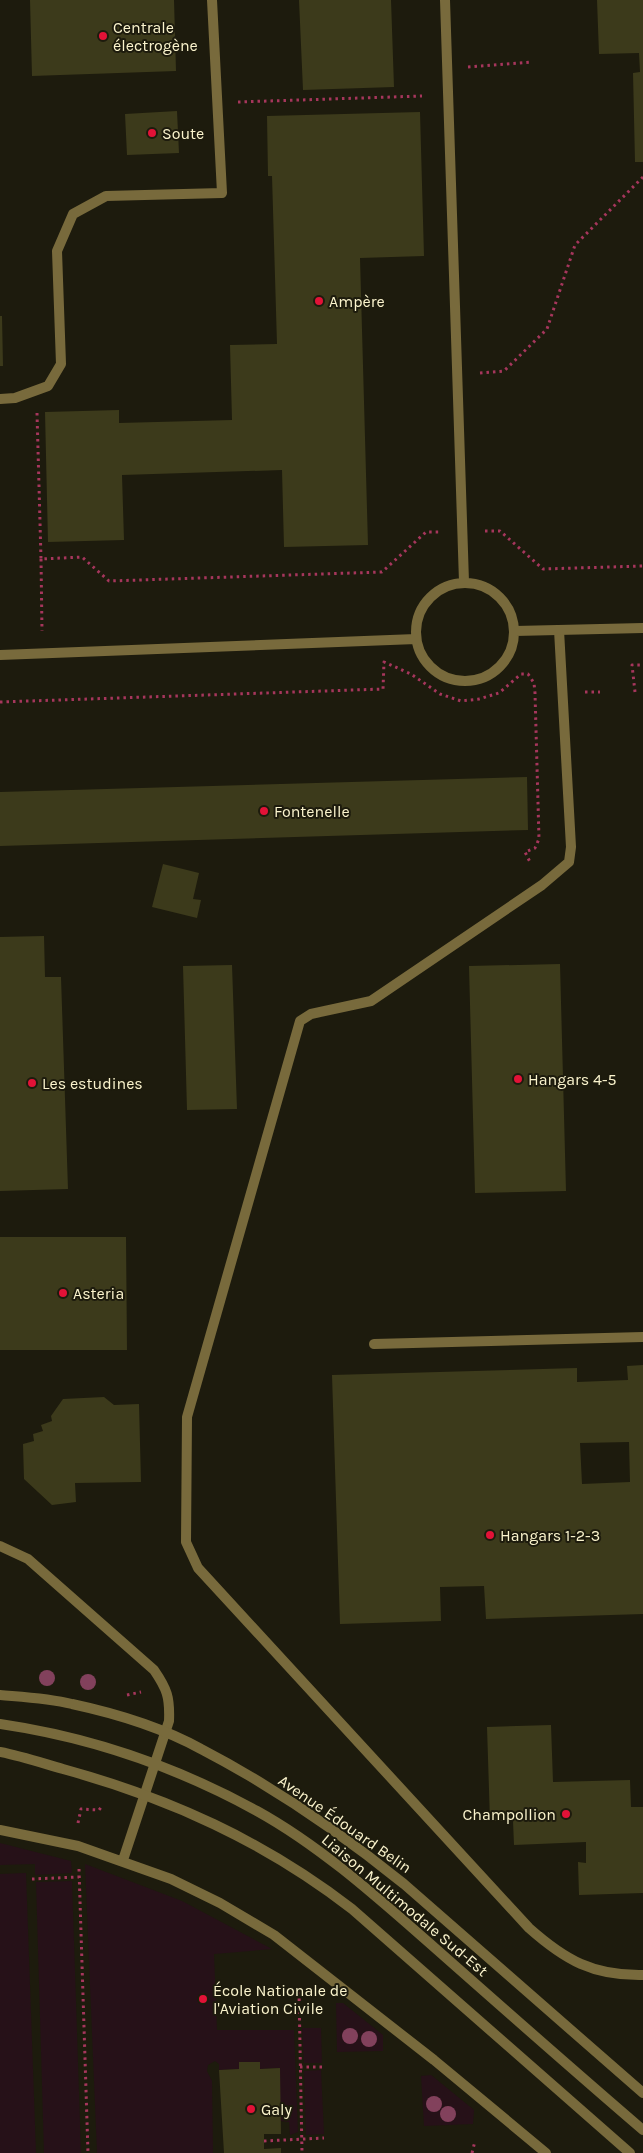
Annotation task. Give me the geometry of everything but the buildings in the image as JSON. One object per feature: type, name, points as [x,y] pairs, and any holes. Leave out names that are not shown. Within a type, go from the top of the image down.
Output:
[{"type":"street","points":[[0,398],[15,398],[48,386],[60,364],[57,251],[73,214],[106,196],[222,193],[212,0]]},
{"type":"street","points":[[445,0],[464,582]]},
{"type":"street","points":[[464,582],[480,584],[494,591],[505,602],[512,616],[515,631],[512,648],[505,662],[493,673],[478,680],[461,681],[445,677],[431,668],[421,655],[416,639],[416,623],[422,607],[433,594],[447,585],[464,582]]},
{"type":"street","points":[[515,631],[643,628]]},
{"type":"street","points":[[559,630],[571,847],[569,862],[542,885],[371,1001],[311,1014],[300,1021],[239,1231],[188,1417],[186,1542],[198,1568],[529,1928],[548,1944],[578,1964],[618,1975],[643,1975]]},
{"type":"street","points":[[0,655],[416,639]]},
{"type":"street","points":[[374,1344],[643,1337]]},
{"type":"street","points":[[0,1546],[28,1559],[154,1670],[166,1687],[170,1703],[169,1721],[123,1860]]},
{"type":"street","name":"Avenue Édouard Belin","points":[[0,1695],[44,1698],[114,1715],[200,1748],[266,1786],[367,1854],[404,1884],[643,2093]]},
{"type":"street","name":"Liaison Multimodale Sud-Est","points":[[0,1724],[44,1730],[97,1744],[155,1764],[256,1811],[307,1842],[374,1895],[643,2130]]},
{"type":"street","points":[[0,1752],[86,1775],[145,1794],[256,1844],[318,1882],[352,1908],[630,2153]]},
{"type":"street","points":[[0,1830],[78,1846],[123,1860],[171,1879],[220,1903],[274,1935],[434,2060],[546,2153]]},
{"type":"path","points":[[468,67],[532,62]]},
{"type":"path","points":[[217,103],[422,96]]},
{"type":"path","points":[[457,374],[504,371],[547,329],[575,245],[643,178]]},
{"type":"path","points":[[36,390],[43,653]]},
{"type":"path","points":[[41,559],[82,557],[109,581],[382,572],[426,532],[500,531],[543,569],[643,566]]},
{"type":"path","points":[[0,702],[383,689],[384,662],[411,674],[440,694],[461,701],[479,699],[500,693],[521,674],[528,674],[534,683],[539,840],[535,848],[525,852],[542,885]]},
{"type":"path","points":[[635,692],[632,665],[643,665]]},
{"type":"path","points":[[119,1697],[166,1687]]},
{"type":"path","points":[[88,2153],[77,1824],[81,1809],[99,1810],[107,1801]]},
{"type":"path","points":[[32,1879],[79,1877]]},
{"type":"path","points":[[298,1992],[302,2153]]},
{"type":"path","points":[[300,2067],[322,2067]]},
{"type":"path","points":[[264,2141],[324,2138]]},
{"type":"path","points":[[472,2153],[475,2141]]},
{"type":"shaded area","points":[[0,1843],[71,1861],[72,1873],[35,1875],[35,1864],[0,1865]]},
{"type":"shaded area","points":[[85,1864],[182,1901],[272,1949],[214,1954],[217,2030],[294,2030],[298,2132],[290,2135],[289,2122],[280,2121],[280,2068],[260,2069],[260,2062],[239,2062],[239,2069],[219,2070],[219,2064],[215,2061],[208,2065],[207,2071],[212,2081],[213,2153],[97,2153]]},
{"type":"shaded area","points":[[26,1873],[36,2153],[0,2153],[0,1874]]},
{"type":"shaded area","points":[[72,1881],[81,2153],[44,2153],[36,1882]]},
{"type":"shaded area","points":[[336,2003],[343,2003],[383,2035],[383,2051],[337,2052]]},
{"type":"shaded area","points":[[302,2028],[321,2028],[322,2063],[304,2063]]},
{"type":"shaded area","points":[[321,2070],[324,2134],[306,2135],[304,2071]]},
{"type":"shaded area","points":[[431,2075],[474,2110],[473,2124],[424,2126],[421,2076]]},
{"type":"place","name":"Centrale électrogène","points":[[103,36]]},
{"type":"place","name":"Soute","points":[[152,133]]},
{"type":"place","name":"Ampère","points":[[319,301]]},
{"type":"place","name":"Fontenelle","points":[[264,811]]},
{"type":"place","name":"Hangars 4-5","points":[[518,1079]]},
{"type":"place","name":"Les estudines","points":[[32,1083]]},
{"type":"place","name":"Asteria","points":[[63,1293]]},
{"type":"place","name":"Hangars 1-2-3","points":[[490,1535]]},
{"type":"place","name":"Champollion","points":[[566,1814]]},
{"type":"place","name":"École Nationale de l'Aviation Civile","points":[[203,1999]]},
{"type":"place","name":"Galy","points":[[251,2109]]}]
